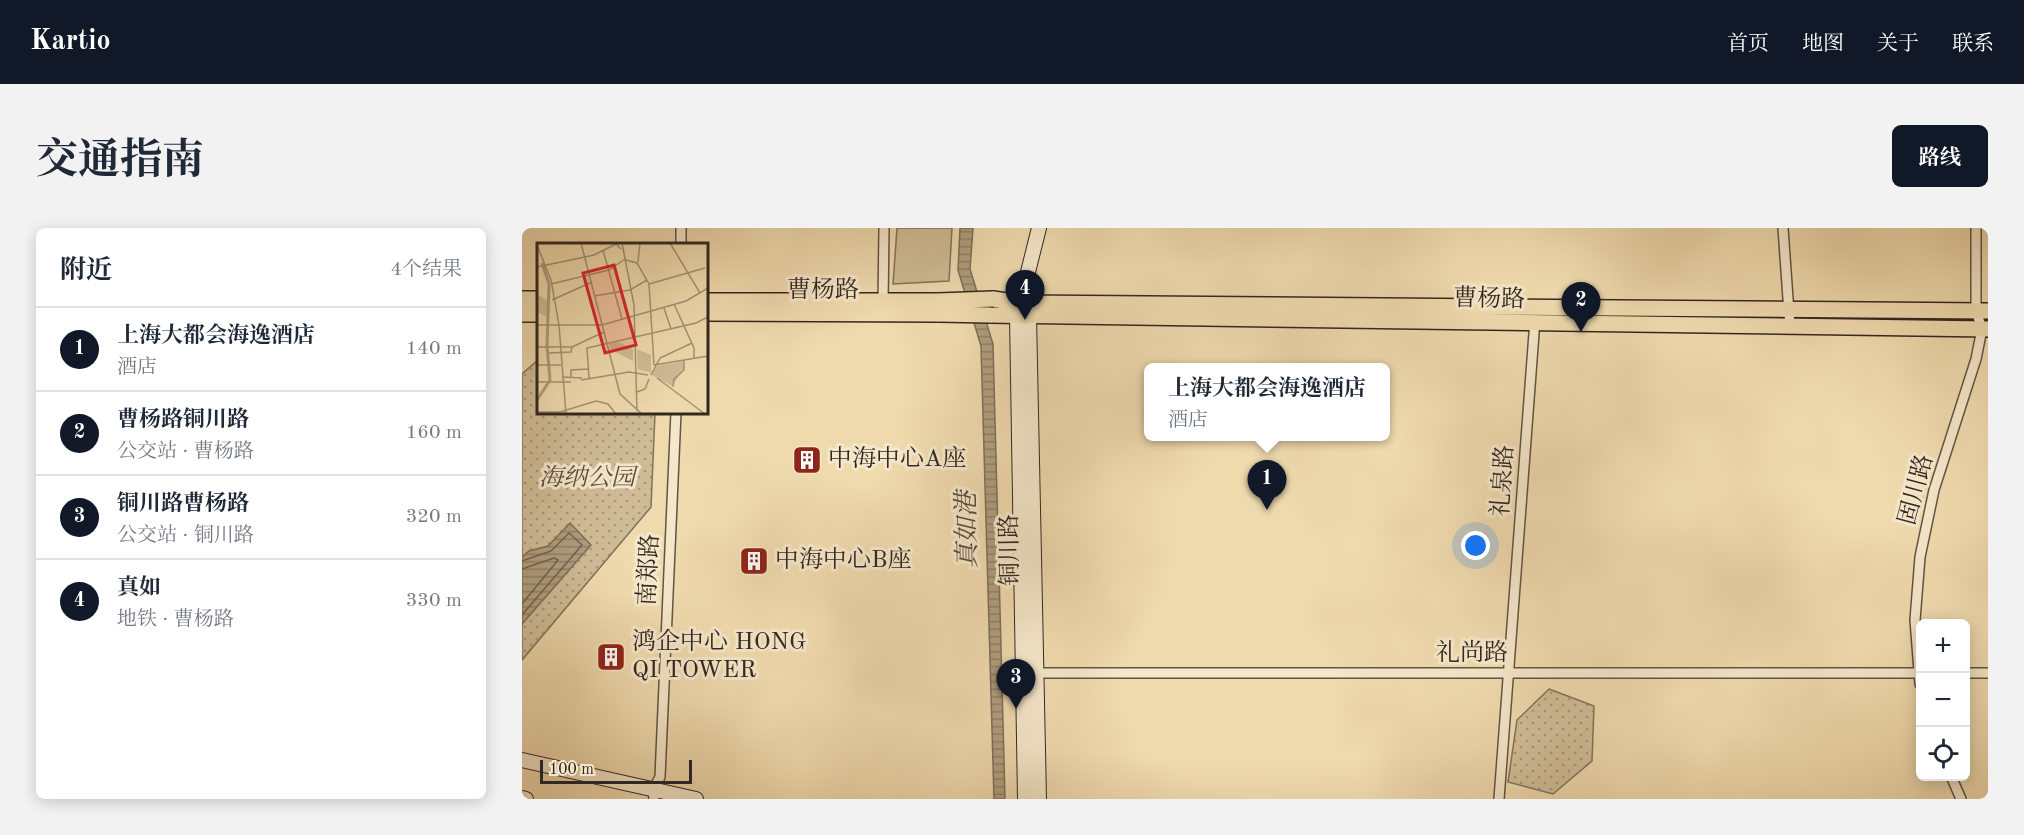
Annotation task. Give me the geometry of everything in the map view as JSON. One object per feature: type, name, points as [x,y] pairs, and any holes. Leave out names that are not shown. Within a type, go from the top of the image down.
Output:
[{"type":"main road","name":"铜川路","points":[[1039,228],[1022,312],[1030,673],[1039,799]]},
{"type":"main road","name":"曹杨路","points":[[938,308],[993,300],[1022,312]]},
{"type":"main road","name":"曹杨路","points":[[708,302],[938,308],[990,315],[1022,312],[1790,319],[1985,329]]},
{"type":"main road","name":"曹杨路","points":[[708,313],[884,307]]},
{"type":"main road","name":"曹杨路","points":[[1790,319],[1982,311]]},
{"type":"main road","points":[[522,315],[537,314]]},
{"type":"main road","name":"铜川路","points":[[1025,799],[1030,673]]},
{"type":"main road","points":[[522,760],[654,794],[696,799]]},
{"type":"street","points":[[884,228],[884,307]]},
{"type":"street","points":[[1784,228],[1790,319]]},
{"type":"street","points":[[1976,228],[1985,329]]},
{"type":"street","name":"礼泉路","points":[[1499,799],[1536,316]]},
{"type":"street","name":"固川路","points":[[1916,633],[1920,557],[1934,490],[1985,329]]},
{"type":"street","name":"南郑路","points":[[654,794],[660,777],[676,414]]},
{"type":"street","name":"礼尚路","points":[[1030,673],[1916,673]]},
{"type":"street","points":[[1970,673],[1988,673]]},
{"type":"street","points":[[1953,781],[1961,799]]},
{"type":"green space","points":[[897,228],[952,228],[949,281],[893,284]]},
{"type":"green space","name":"海纳公园","points":[[537,361],[537,414],[655,414],[651,507],[522,660],[522,374]]},
{"type":"green space","points":[[1549,689],[1594,706],[1592,761],[1553,794],[1508,782],[1517,720]]},
{"type":"water","points":[[960,228],[973,228],[970,269],[993,344],[1005,799],[994,799],[981,346],[958,270]]},
{"type":"water","points":[[570,523],[591,545],[522,624],[522,557],[529,551],[548,546]]},
{"type":"place","name":"真如","points":[[1025,320]]},
{"type":"place","name":"曹杨路铜川路","points":[[1581,332]]},
{"type":"place","name":"中海中心A座","points":[[807,460]]},
{"type":"place","name":"上海大都会海逸酒店","points":[[1267,510]]},
{"type":"place","name":"中海中心B座","points":[[754,561]]},
{"type":"place","name":"鸿企中心 HONG QI TOWER","points":[[611,657]]},
{"type":"place","name":"铜川路曹杨路","points":[[1016,709]]},
{"type":"water label","name":"真如港","points":[[968,530]]}]
